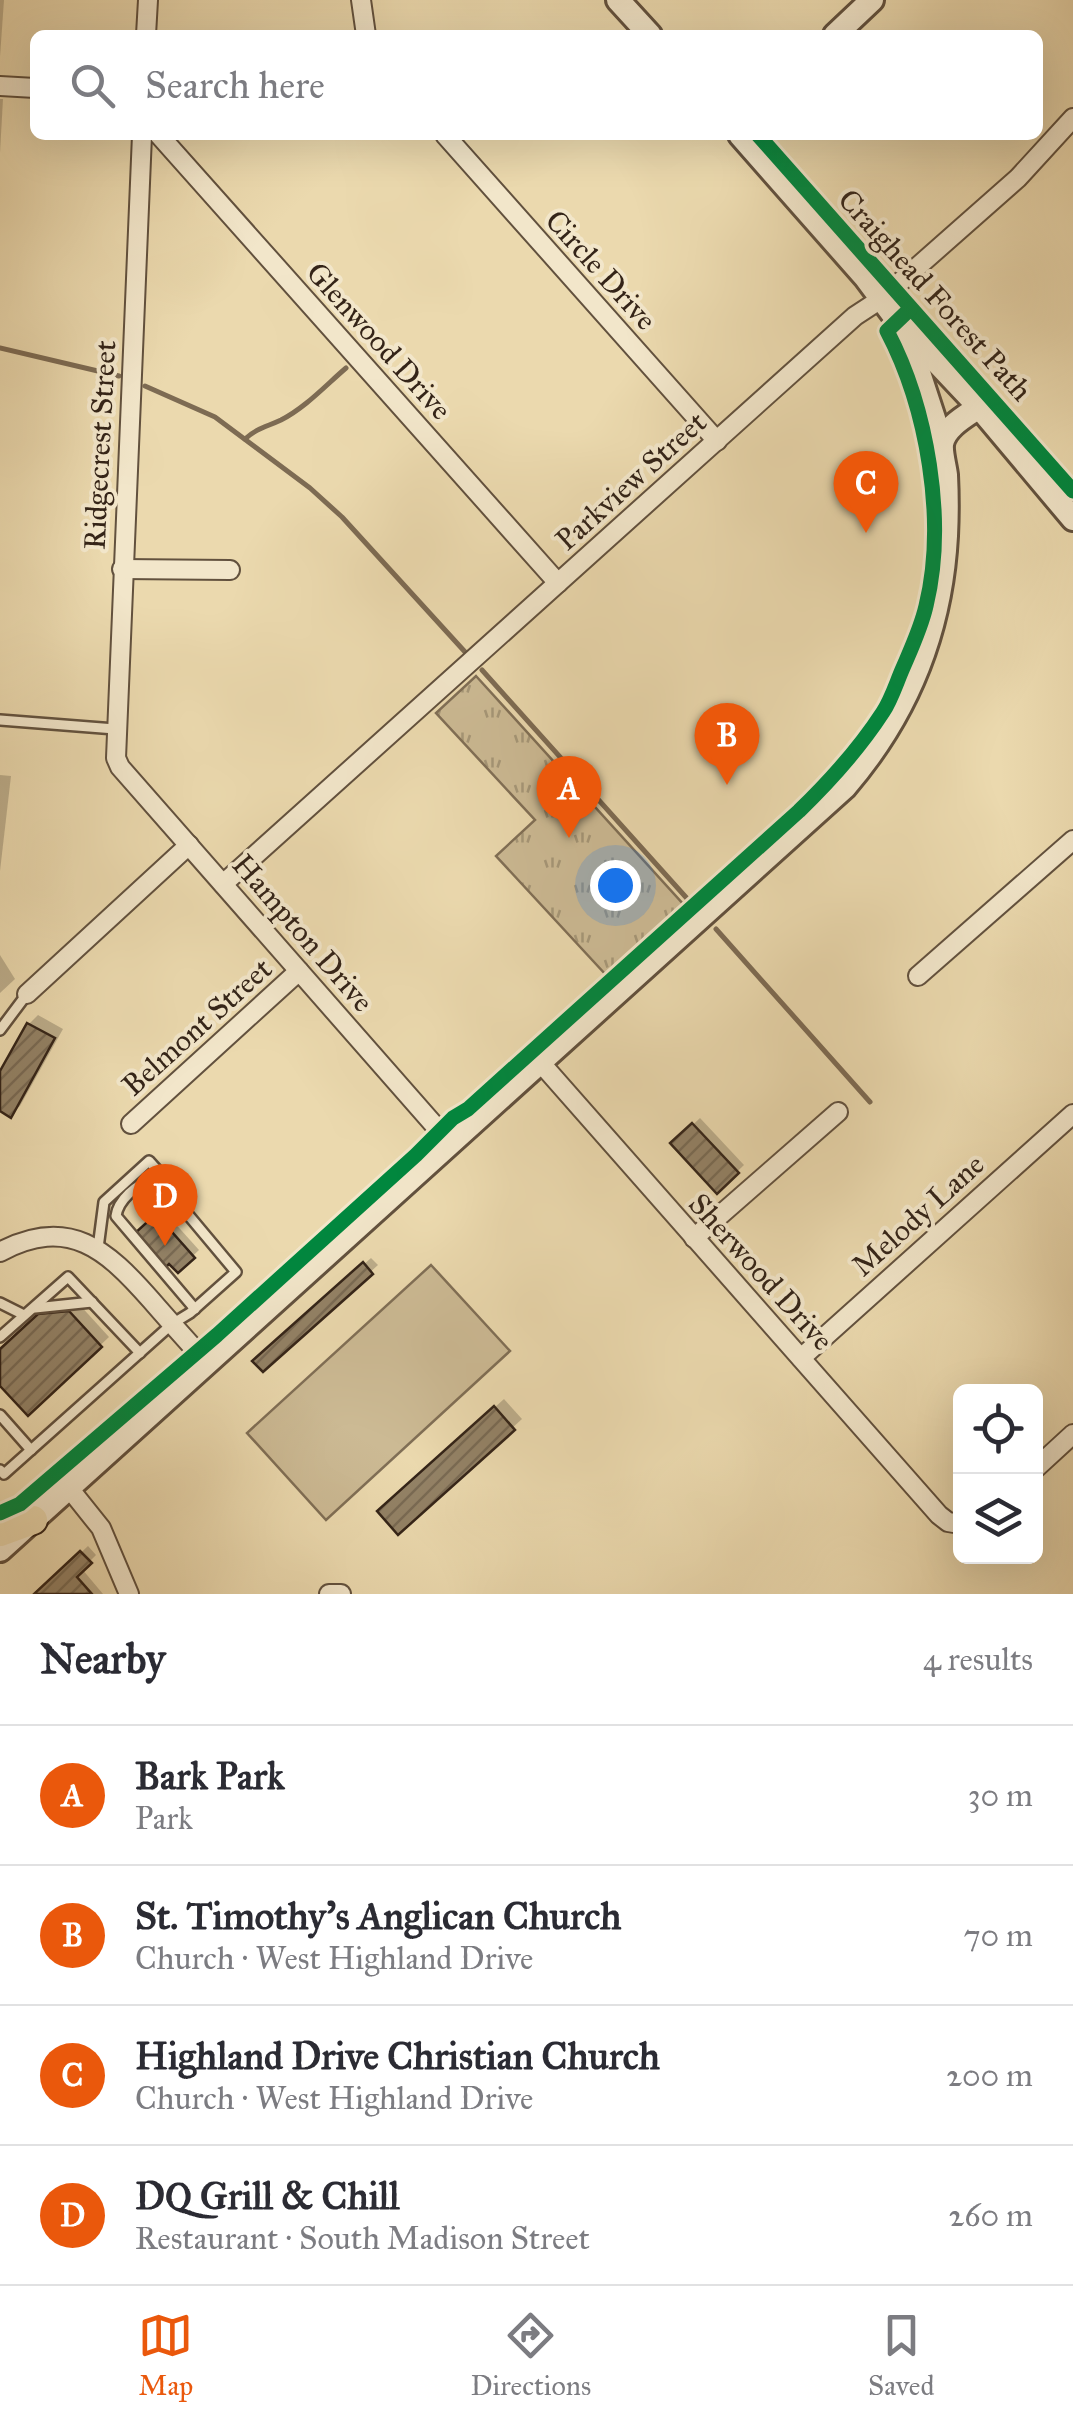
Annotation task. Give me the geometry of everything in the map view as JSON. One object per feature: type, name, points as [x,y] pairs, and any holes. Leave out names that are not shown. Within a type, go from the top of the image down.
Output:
[{"type":"main road","points":[[0,1532],[34,1520]]},
{"type":"street","points":[[146,30],[148,0]]},
{"type":"street","points":[[361,0],[365,30]]},
{"type":"street","points":[[618,0],[645,30]]},
{"type":"street","points":[[840,30],[872,0]]},
{"type":"street","points":[[0,86],[30,88]]},
{"type":"street","name":"Parkview Street","points":[[222,884],[855,316],[882,299],[1018,178],[1073,118]]},
{"type":"street","name":"Ridgecrest Street","points":[[116,758],[142,140]]},
{"type":"street","name":"Glenwood Drive","points":[[163,140],[558,584]]},
{"type":"street","name":"Circle Drive","points":[[448,140],[717,441]]},
{"type":"street","points":[[744,140],[1073,519]]},
{"type":"street","points":[[0,1550],[845,787],[886,736],[920,668],[940,595],[946,535],[942,443],[904,328]]},
{"type":"street","points":[[942,443],[956,423],[979,407]]},
{"type":"street","points":[[122,570],[230,570]]},
{"type":"street","name":"Hampton Drive","points":[[116,758],[450,1143]]},
{"type":"street","points":[[918,976],[1073,840]]},
{"type":"street","points":[[27,994],[189,845]]},
{"type":"street","name":"Belmont Street","points":[[131,1124],[300,970]]},
{"type":"street","name":"Sherwood Drive","points":[[540,1062],[801,1358],[952,1521]]},
{"type":"street","points":[[694,1238],[838,1112]]},
{"type":"street","name":"Melody Lane","points":[[801,1358],[1073,1114]]},
{"type":"street","points":[[0,1252],[38,1238],[62,1238],[98,1248],[113,1258],[208,1364]]},
{"type":"street","points":[[1043,1462],[1073,1434]]},
{"type":"street","points":[[69,1488],[101,1528],[129,1594]]},
{"type":"street","points":[[330,1594],[341,1594]]},
{"type":"lane","points":[[0,720],[115,730]]},
{"type":"lane","points":[[0,1030],[27,994]]},
{"type":"lane","points":[[98,1248],[104,1202],[150,1160],[176,1190],[185,1211]]},
{"type":"lane","points":[[0,1470],[4,1474],[172,1324],[195,1309],[236,1272],[185,1211],[151,1180],[146,1181],[120,1202],[116,1210],[119,1222],[195,1309]]},
{"type":"lane","points":[[0,1319],[3,1334],[68,1277],[140,1352]]},
{"type":"lane","points":[[33,1308],[92,1302]]},
{"type":"lane","points":[[0,1303],[24,1316]]},
{"type":"lane","points":[[0,1415],[32,1450]]},
{"type":"green space","points":[[476,676],[684,905],[607,976],[496,856],[535,820],[436,713]]},
{"type":"green space","points":[[431,1265],[510,1351],[326,1520],[247,1433]]},
{"type":"building","points":[[27,1023],[55,1038],[11,1118],[0,1111],[0,1071]]},
{"type":"building","points":[[692,1123],[739,1173],[717,1194],[670,1143]]},
{"type":"building","points":[[156,1214],[195,1258],[178,1273],[169,1264],[165,1268],[134,1234]]},
{"type":"building","points":[[363,1262],[373,1274],[263,1372],[252,1361]]},
{"type":"building","points":[[69,1311],[102,1347],[28,1416],[0,1386],[0,1349],[38,1314]]},
{"type":"building","points":[[494,1406],[515,1430],[398,1535],[377,1511]]},
{"type":"building","points":[[80,1551],[92,1563],[77,1577],[92,1594],[34,1594]]},
{"type":"waterway","points":[[0,348],[119,376]]},
{"type":"waterway","points":[[245,439],[298,409],[346,368]]},
{"type":"waterway","points":[[145,386],[215,417],[310,488],[342,517],[466,653]]},
{"type":"waterway","points":[[482,670],[692,904]]},
{"type":"waterway","points":[[716,929],[870,1102]]},
{"type":"cycle path","name":"Craighead Forest Path","points":[[762,140],[1073,491]]},
{"type":"cycle path","name":"Craighead Forest Path","points":[[0,1513],[20,1504],[217,1335],[453,1118],[468,1109],[799,811],[864,739],[883,712],[916,638],[932,573],[929,465],[913,394],[887,331],[910,309]]},
{"type":"place","name":"Highland Drive Christian Church","points":[[866,533]]},
{"type":"place","name":"St. Timothy's Anglican Church","points":[[727,785]]},
{"type":"place","name":"Bark Park","points":[[569,838]]},
{"type":"place","name":"DQ Grill & Chill","points":[[165,1246]]}]
